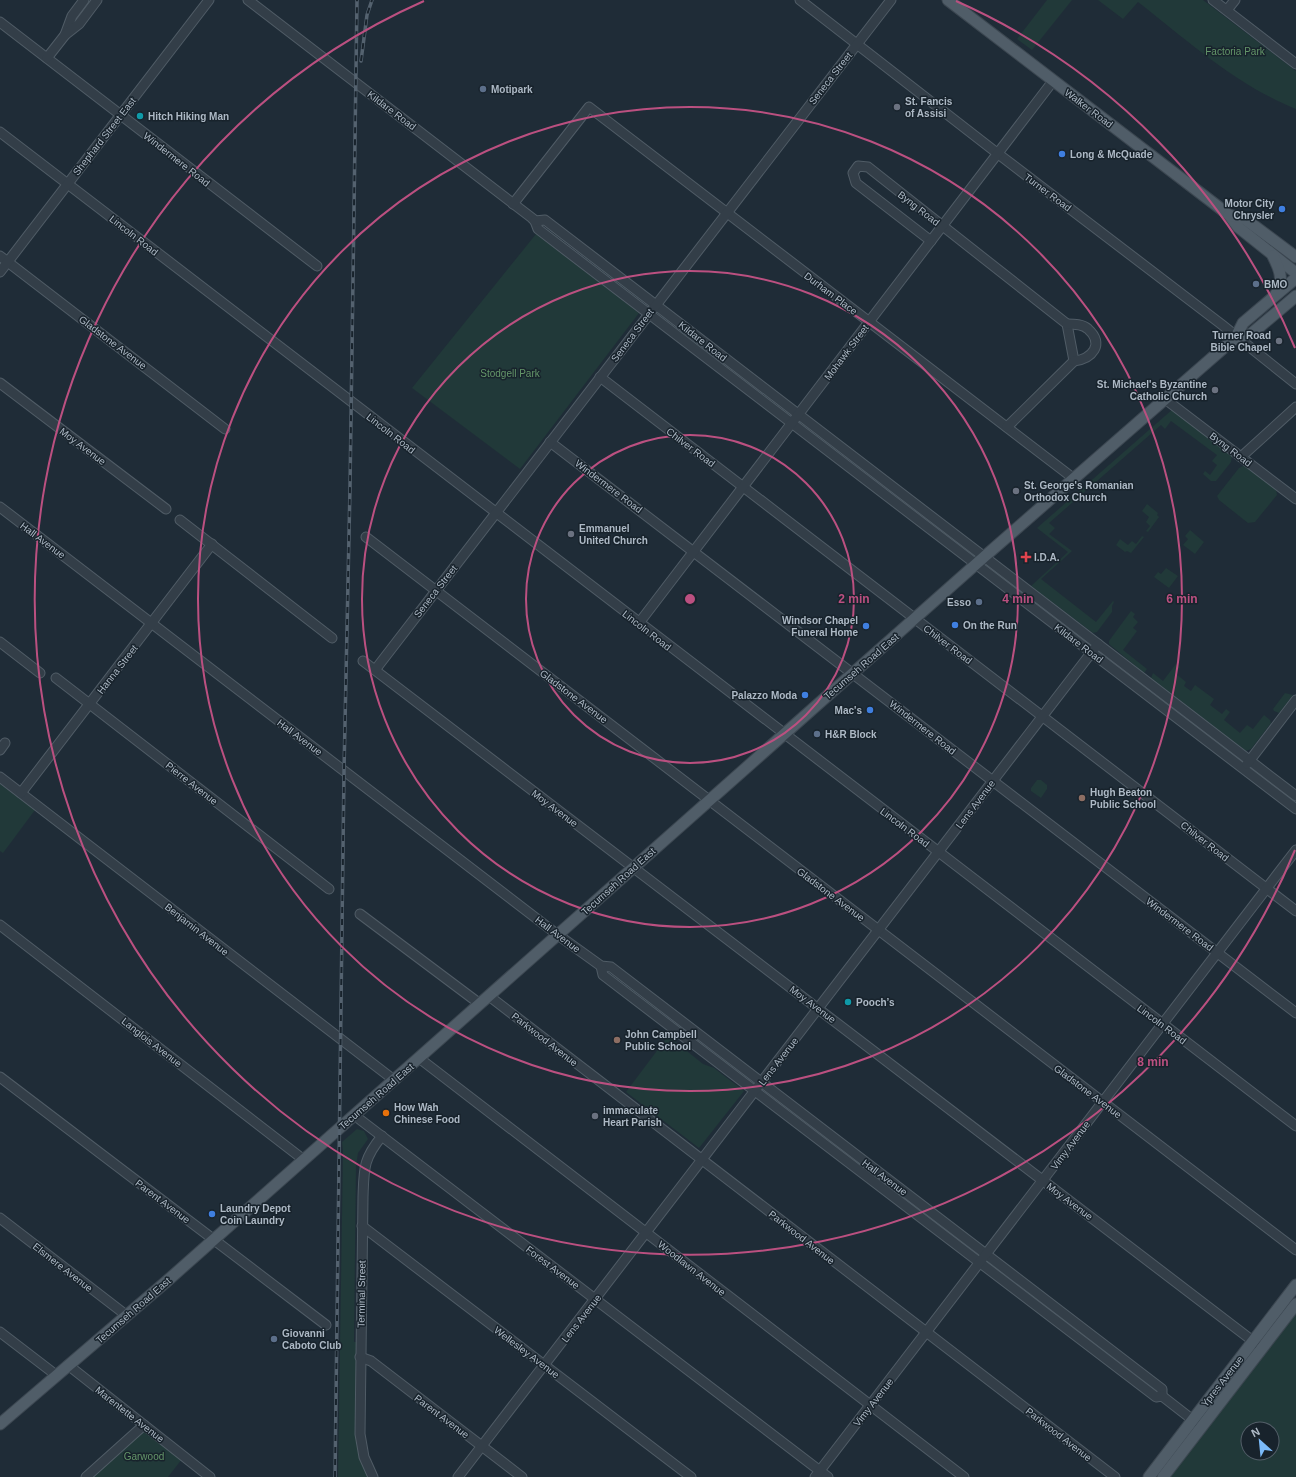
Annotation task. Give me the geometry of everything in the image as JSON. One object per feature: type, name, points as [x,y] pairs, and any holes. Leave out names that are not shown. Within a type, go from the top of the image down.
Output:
[{"type":"main road","name":"Walker Road","points":[[948,0],[1230,215],[1238,227],[1296,273]]},
{"type":"main road","name":"Walker Road","points":[[1230,215],[1245,219],[1296,257]]},
{"type":"main road","points":[[1271,253],[1278,267],[1282,284],[1276,295]]},
{"type":"main road","name":"Tecumseh Road East","points":[[0,1424],[304,1160],[980,560],[1236,337],[1243,322],[1296,278]]},
{"type":"main road","name":"Tecumseh Road East","points":[[1236,337],[1251,334],[1296,296]]},
{"type":"main road","points":[[1284,306],[1296,301]]},
{"type":"main road","name":"Ypres Avenue","points":[[1149,1477],[1197,1423],[1258,1344],[1296,1286]]},
{"type":"main road","name":"Ypres Avenue","points":[[1258,1344],[1296,1304]]},
{"type":"main road","name":"Ypres Avenue","points":[[1163,1477],[1197,1423]]},
{"type":"street","points":[[65,35],[72,16],[84,0]]},
{"type":"street","points":[[47,58],[65,35],[79,24],[97,0]]},
{"type":"street","name":"Shephard Street East","points":[[0,272],[209,0]]},
{"type":"street","name":"Kildare Road","points":[[248,0],[535,221],[538,228],[862,477],[1098,644],[1296,796]]},
{"type":"street","name":"Turner Road","points":[[800,0],[1222,324],[1236,337],[1296,384]]},
{"type":"street","name":"Seneca Street","points":[[375,670],[890,0]]},
{"type":"street","points":[[1213,0],[1296,64]]},
{"type":"street","points":[[1227,10],[1235,0]]},
{"type":"street","name":"Windermere Road","points":[[0,22],[317,266]]},
{"type":"street","name":"Mohawk Street","points":[[639,623],[1053,80]]},
{"type":"street","name":"Durham Place","points":[[513,204],[589,107],[1073,478]]},
{"type":"street","name":"Lincoln Road","points":[[0,132],[784,735],[1296,1126]]},
{"type":"street","name":"Byng Road","points":[[931,241],[856,183],[853,173],[858,166],[868,167],[1067,324],[1079,325],[1088,329],[1093,336],[1096,344],[1093,354],[1085,360],[1074,362],[1007,427]]},
{"type":"street","name":"Kildare Road","points":[[535,221],[545,220],[868,468],[1092,653],[1296,809]]},
{"type":"street","name":"Gladstone Avenue","points":[[0,256],[225,429]]},
{"type":"street","points":[[1067,324],[1074,362]]},
{"type":"street","name":"Chilver Road","points":[[600,377],[1296,911]]},
{"type":"street","name":"Moy Avenue","points":[[0,383],[166,509]]},
{"type":"street","name":"Byng Road","points":[[1165,399],[1296,499]]},
{"type":"street","points":[[1241,457],[1296,407]]},
{"type":"street","name":"Windermere Road","points":[[550,442],[1296,1013]]},
{"type":"street","points":[[862,477],[868,468]]},
{"type":"street","name":"Hall Avenue","points":[[0,508],[558,935],[601,966],[611,967],[762,1082],[1162,1389],[1162,1396]]},
{"type":"street","points":[[180,520],[332,638]]},
{"type":"street","name":"Gladstone Avenue","points":[[366,537],[1296,1250]]},
{"type":"street","name":"Hanna Street","points":[[21,793],[212,544]]},
{"type":"street","points":[[0,642],[40,673]]},
{"type":"street","name":"Lens Avenue","points":[[458,1477],[1098,644]]},
{"type":"street","name":"Moy Avenue","points":[[363,661],[1258,1344]]},
{"type":"street","name":"Pierre Avenue","points":[[56,678],[329,888]]},
{"type":"street","points":[[1243,768],[1296,700]]},
{"type":"street","name":"Benjamin Avenue","points":[[0,777],[394,1080]]},
{"type":"street","name":"Vimy Avenue","points":[[817,1474],[1296,850]]},
{"type":"street","points":[[360,914],[480,1004]]},
{"type":"street","name":"Langlois Avenue","points":[[0,925],[304,1160]]},
{"type":"street","name":"Hall Avenue","points":[[601,966],[603,975],[1156,1397],[1162,1396],[1197,1423]]},
{"type":"street","name":"Parkwood Avenue","points":[[489,996],[1115,1477]]},
{"type":"street","name":"Woodlawn Avenue","points":[[419,1058],[964,1477]]},
{"type":"street","name":"Parent Avenue","points":[[0,1077],[326,1325]]},
{"type":"street","name":"Forest Avenue","points":[[354,1115],[595,1299],[817,1474],[828,1477]]},
{"type":"street","name":"Terminal Street","points":[[373,1477],[364,1457],[360,1434],[362,1226],[364,1169],[367,1158],[382,1136]]},
{"type":"street","name":"Elsmere Avenue","points":[[0,1218],[126,1315]]},
{"type":"street","name":"Wellesley Avenue","points":[[362,1226],[691,1477]]},
{"type":"street","points":[[0,1332],[56,1375]]},
{"type":"street","name":"Parent Avenue","points":[[360,1356],[371,1361],[522,1477]]},
{"type":"street","name":"Marentette Avenue","points":[[68,1365],[210,1477]]},
{"type":"street","points":[[86,1477],[144,1425]]},
{"type":"green space","points":[[1047,0],[1072,0],[1032,50],[1017,39]]},
{"type":"green space","name":"Factoria Park","points":[[1098,0],[1203,0],[1296,71],[1296,109],[1253,88],[1233,75],[1194,47],[1138,2],[1123,19]]},
{"type":"green space","name":"Stodgell Park","points":[[536,234],[639,313],[520,469],[412,388]]},
{"type":"green space","points":[[1173,409],[1232,455],[1231,462],[1216,481],[1211,481],[1203,474],[1205,471],[1210,475],[1217,465],[1212,461],[1217,455],[1171,421],[1165,429],[1161,425],[1049,523],[1055,528],[1049,534],[1072,551],[1041,579],[1096,622],[1113,601],[1114,602],[1112,612],[1097,632],[1093,633],[1031,586],[1068,552],[1037,528]]},
{"type":"green space","points":[[1245,465],[1276,489],[1277,495],[1255,522],[1248,523],[1219,500],[1217,496],[1239,468]]},
{"type":"green space","points":[[1147,504],[1158,513],[1157,515],[1159,517],[1148,532],[1146,531],[1150,526],[1146,522],[1149,517],[1142,511]]},
{"type":"green space","points":[[1190,530],[1204,542],[1195,554],[1183,545],[1188,539],[1185,536]]},
{"type":"green space","points":[[1142,536],[1144,537],[1131,553],[1127,551],[1125,552],[1116,545],[1120,539],[1128,545],[1132,541],[1136,544]]},
{"type":"green space","points":[[1166,568],[1178,576],[1169,588],[1154,577],[1158,572],[1161,574]]},
{"type":"green space","points":[[1131,611],[1135,614],[1133,617],[1138,622],[1133,628],[1137,631],[1123,650],[1147,669],[1144,673],[1109,644],[1109,641]]},
{"type":"green space","points":[[1176,664],[1180,667],[1175,673],[1186,682],[1184,686],[1191,691],[1195,685],[1214,699],[1210,705],[1222,714],[1226,709],[1230,712],[1224,720],[1240,733],[1247,725],[1253,729],[1264,715],[1270,720],[1271,723],[1251,749],[1246,751],[1151,678],[1153,673],[1163,681]]},
{"type":"green space","points":[[1285,693],[1293,695],[1279,713],[1274,711],[1273,709]]},
{"type":"green space","points":[[1037,780],[1041,780],[1047,785],[1047,789],[1041,798],[1031,791],[1031,788]]},
{"type":"green space","points":[[0,784],[35,810],[3,853],[0,851]]},
{"type":"green space","points":[[668,1036],[703,1064],[714,1068],[744,1091],[699,1148],[626,1092]]},
{"type":"green space","points":[[357,1129],[364,1131],[368,1139],[358,1153],[356,1166],[354,1342],[357,1342],[356,1437],[358,1451],[368,1477],[338,1477],[342,1142]]},
{"type":"green space","points":[[1296,1310],[1296,1477],[1167,1477]]},
{"type":"green space","name":"Garwood","points":[[144,1430],[182,1459],[168,1477],[90,1477]]},
{"type":"railway","points":[[335,1477],[344,771],[350,488],[357,0]]},
{"type":"railway","points":[[361,61],[367,15],[372,0]]},
{"type":"place","name":"Motipark","points":[[483,89]]},
{"type":"place","name":"St. Fancis of Assisi","points":[[897,107]]},
{"type":"place","name":"Hitch Hiking Man","points":[[140,116]]},
{"type":"place","name":"Long & McQuade","points":[[1062,154]]},
{"type":"place","name":"Motor City Chrysler","points":[[1282,209]]},
{"type":"place","name":"BMO","points":[[1256,284]]},
{"type":"place","name":"Turner Road Bible Chapel","points":[[1279,341]]},
{"type":"place","name":"St. Michael's Byzantine Catholic Church","points":[[1215,390]]},
{"type":"place","name":"St. George's Romanian Orthodox Church","points":[[1016,491]]},
{"type":"place","name":"Emmanuel United Church","points":[[571,534]]},
{"type":"place","name":"I.D.A.","points":[[1026,557]]},
{"type":"place","name":"Esso","points":[[979,602]]},
{"type":"place","name":"On the Run","points":[[955,625]]},
{"type":"place","name":"Windsor Chapel Funeral Home","points":[[866,626]]},
{"type":"place","name":"Palazzo Moda","points":[[805,695]]},
{"type":"place","name":"Mac's","points":[[870,710]]},
{"type":"place","name":"H&R Block","points":[[817,734]]},
{"type":"place","name":"Hugh Beaton Public School","points":[[1082,798]]},
{"type":"place","name":"Pooch’s","points":[[848,1002]]},
{"type":"place","name":"John Campbell Public School","points":[[617,1040]]},
{"type":"place","name":"How Wah Chinese Food","points":[[386,1113]]},
{"type":"place","name":"immaculate Heart Parish","points":[[595,1116]]},
{"type":"place","name":"Laundry Depot Coin Laundry","points":[[212,1214]]},
{"type":"place","name":"Giovanni Caboto Club","points":[[274,1339]]}]
